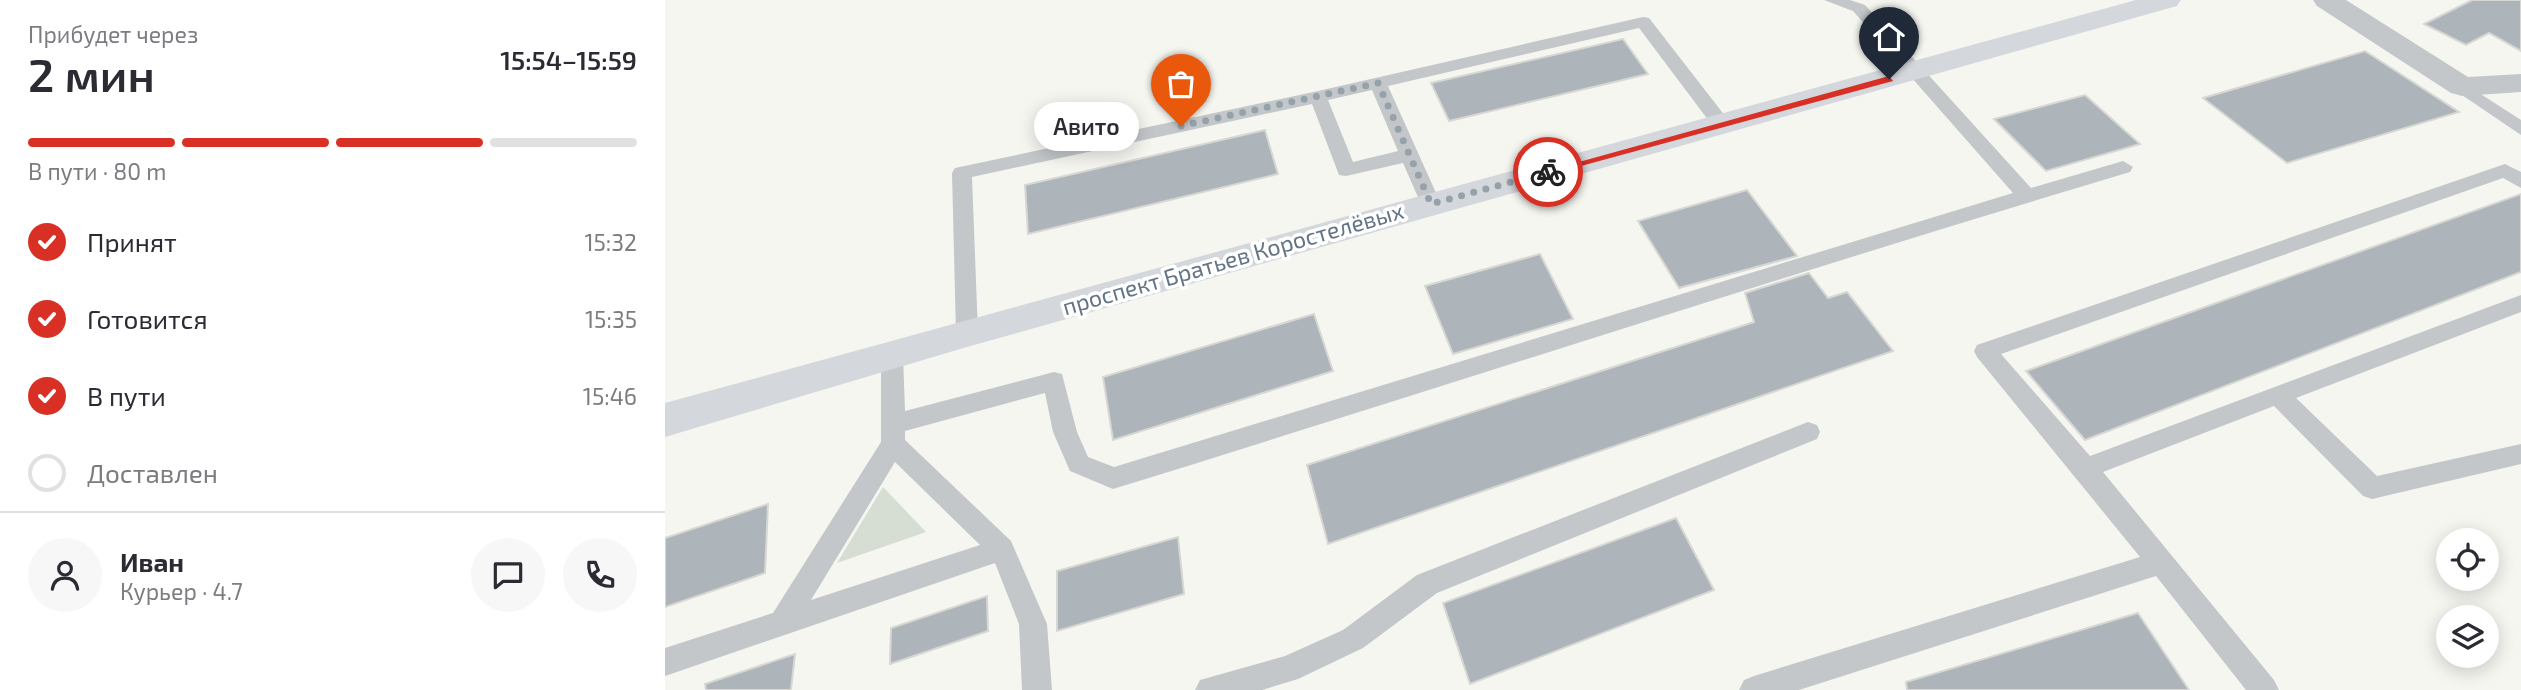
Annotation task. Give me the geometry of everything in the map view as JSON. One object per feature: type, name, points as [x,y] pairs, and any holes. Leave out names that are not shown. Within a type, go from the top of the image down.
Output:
[{"type":"main road","name":"проспект Братьев Коростелёвых","points":[[665,421],[967,333],[2167,0]]},
{"type":"street","points":[[2327,0],[2462,87],[2521,83]]},
{"type":"lane","points":[[1832,0],[1859,8],[1913,72],[2028,197]]},
{"type":"lane","points":[[967,333],[963,173],[1318,97],[1643,22],[1722,125]]},
{"type":"lane","points":[[1378,83],[1431,204]]},
{"type":"lane","points":[[2462,87],[2521,129]]},
{"type":"lane","points":[[1318,97],[1346,170],[1409,155]]},
{"type":"lane","points":[[893,434],[1054,381],[1065,432],[1079,464],[1113,478],[1444,377],[1816,258],[2123,167]]},
{"type":"lane","points":[[2265,690],[2163,562],[1986,351],[2505,170],[2521,181]]},
{"type":"lane","points":[[2085,468],[2521,303]]},
{"type":"lane","points":[[782,623],[893,434],[892,355]]},
{"type":"lane","points":[[2278,395],[2372,488],[2521,454]]},
{"type":"lane","points":[[1210,690],[1288,669],[1353,639],[1427,584],[1808,432]]},
{"type":"lane","points":[[893,434],[1002,550],[1033,624],[1037,690]]},
{"type":"lane","points":[[665,662],[1002,550]]},
{"type":"lane","points":[[1754,690],[2163,562]]},
{"type":"shaded area","points":[[883,487],[926,532],[837,563]]},
{"type":"building","points":[[2472,0],[2521,0],[2521,51],[2489,33],[2466,45],[2424,24]]},
{"type":"building","points":[[1623,39],[1648,74],[1449,121],[1431,83]]},
{"type":"building","points":[[2365,51],[2459,112],[2287,163],[2203,98]]},
{"type":"building","points":[[2085,95],[2140,144],[2046,171],[1994,119]]},
{"type":"building","points":[[1265,130],[1278,174],[1028,234],[1025,185]]},
{"type":"building","points":[[1747,190],[1797,256],[1679,288],[1638,221]]},
{"type":"building","points":[[2521,194],[2521,272],[2085,440],[2026,371]]},
{"type":"building","points":[[1540,254],[1573,319],[1453,354],[1425,286]]},
{"type":"building","points":[[1809,273],[1828,298],[1847,292],[1893,351],[1328,544],[1307,465],[1754,322],[1745,293]]},
{"type":"building","points":[[1314,314],[1333,371],[1113,440],[1103,377]]},
{"type":"building","points":[[768,504],[765,573],[665,607],[665,538]]},
{"type":"building","points":[[1676,518],[1714,590],[1470,684],[1443,603]]},
{"type":"building","points":[[1178,537],[1184,594],[1057,631],[1057,571]]},
{"type":"building","points":[[987,596],[988,631],[890,664],[891,628]]},
{"type":"building","points":[[2138,613],[2189,690],[1907,690],[1906,682]]},
{"type":"building","points":[[795,654],[791,690],[706,690],[705,684]]},
{"type":"way so far","points":[[1181,126],[1378,83],[1431,204],[1548,172]]},
{"type":"place","name":"Авито","points":[[1181,126]]},
{"type":"route","points":[[1548,172],[1889,79]]}]
